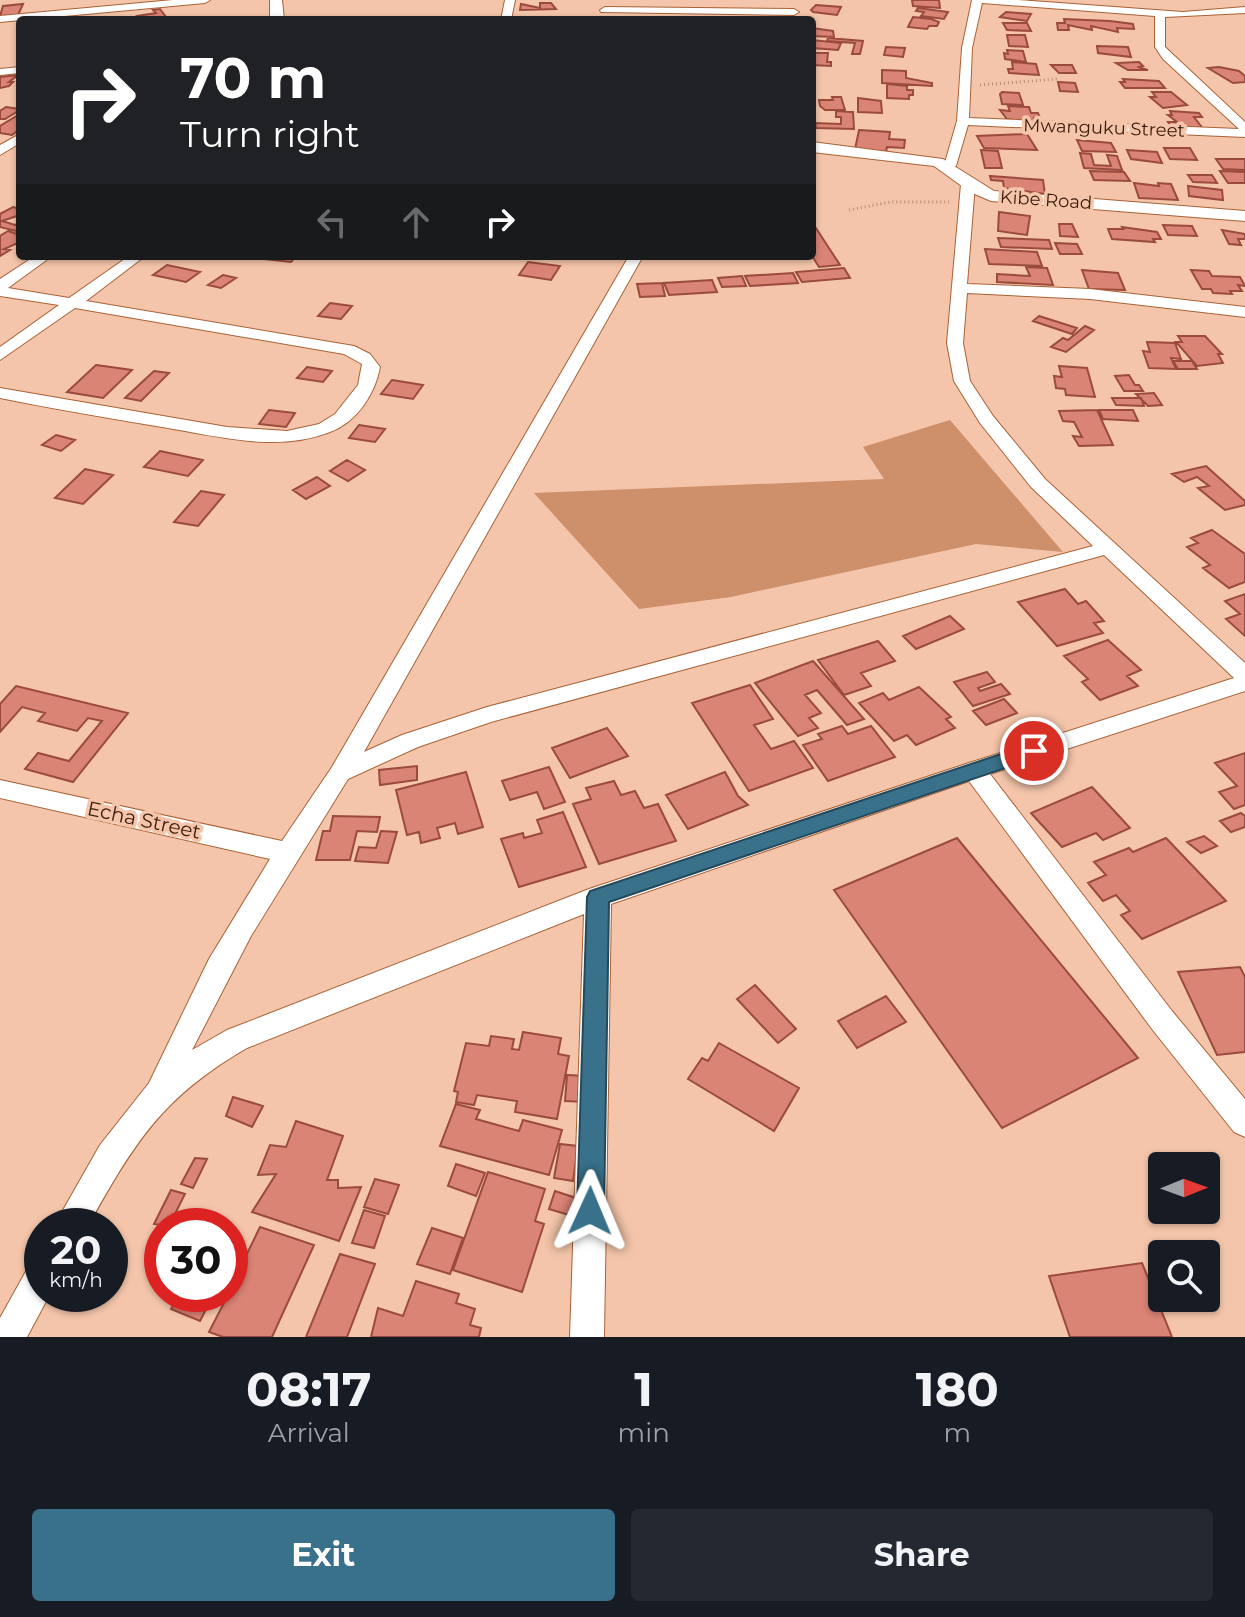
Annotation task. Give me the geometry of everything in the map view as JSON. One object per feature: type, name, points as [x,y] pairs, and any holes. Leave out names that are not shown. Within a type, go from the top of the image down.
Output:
[{"type":"street","points":[[26,16],[140,3],[205,0]]},
{"type":"street","points":[[604,10],[794,16],[795,0]]},
{"type":"street","points":[[816,147],[922,159],[950,166],[963,121],[967,48],[977,0],[1155,14],[1245,10]]},
{"type":"street","points":[[1145,0],[1155,14],[1160,47],[1167,57],[1245,130]]},
{"type":"street","name":"Mwanguku Street","points":[[963,121],[1245,130]]},
{"type":"street","name":"Kibe Road","points":[[950,166],[967,193],[1245,216]]},
{"type":"street","points":[[967,193],[962,288],[955,343],[962,381],[986,419],[1038,483],[1245,676]]},
{"type":"street","points":[[0,288],[39,260]]},
{"type":"street","points":[[0,355],[132,260]]},
{"type":"street","points":[[160,1092],[182,1038],[287,852],[340,773],[634,260]]},
{"type":"street","points":[[0,288],[356,352],[368,358],[372,367],[371,376],[355,404],[338,421],[325,428],[285,435],[262,436],[215,430],[0,393]]},
{"type":"street","points":[[962,288],[1090,294],[1245,312]]},
{"type":"street","points":[[340,773],[410,741],[487,715],[1108,548]]},
{"type":"street","points":[[80,1208],[104,1166],[160,1092],[199,1060],[237,1039],[598,897],[974,770],[1245,683]]},
{"type":"street","points":[[974,770],[1162,1020],[1245,1122]]},
{"type":"street","name":"Echa Street","points":[[0,789],[287,852]]},
{"type":"street","points":[[587,1337],[598,897]]},
{"type":"street","points":[[8,1337],[24,1308]]},
{"type":"path","points":[[967,86],[1057,79]]},
{"type":"path","points":[[849,210],[967,193]]},
{"type":"shaded area","points":[[950,420],[1063,552],[976,544],[731,597],[639,609],[534,493],[884,479],[863,447]]},
{"type":"building","points":[[912,0],[939,0],[940,8],[913,6]]},
{"type":"building","points":[[540,3],[551,3],[556,9],[520,10],[521,4],[540,8]]},
{"type":"building","points":[[23,4],[18,15],[0,16],[3,6]]},
{"type":"building","points":[[816,5],[841,7],[837,15],[813,12],[811,10]]},
{"type":"building","points":[[918,8],[948,12],[944,19],[921,16],[924,12],[916,11]]},
{"type":"building","points":[[160,9],[165,16],[137,16],[156,13],[153,10]]},
{"type":"building","points":[[1006,12],[1031,14],[1027,21],[1000,17]]},
{"type":"building","points":[[913,17],[939,22],[937,26],[927,29],[908,27]]},
{"type":"building","points":[[1064,19],[1133,24],[1134,29],[1117,28],[1118,32],[1068,25],[1069,30],[1058,30],[1057,23],[1065,23]]},
{"type":"building","points":[[1003,23],[1027,23],[1031,31],[1007,30]]},
{"type":"building","points":[[816,29],[833,31],[834,37],[816,36]]},
{"type":"building","points":[[1007,35],[1025,35],[1028,47],[1009,46]]},
{"type":"building","points":[[828,38],[863,41],[860,54],[852,54],[855,43],[827,41]]},
{"type":"building","points":[[816,40],[841,43],[838,50],[816,48]]},
{"type":"building","points":[[1097,46],[1128,47],[1131,57],[1098,53]]},
{"type":"building","points":[[886,47],[905,48],[903,57],[884,55]]},
{"type":"building","points":[[1007,50],[1023,51],[1026,62],[1005,59]]},
{"type":"building","points":[[816,53],[828,53],[827,62],[831,62],[831,66],[816,65]]},
{"type":"building","points":[[1012,62],[1036,64],[1039,75],[1009,73],[1008,69],[1013,69]]},
{"type":"building","points":[[1139,62],[1143,66],[1139,67],[1148,70],[1128,70],[1116,63]]},
{"type":"building","points":[[1051,65],[1072,65],[1076,73],[1059,73]]},
{"type":"building","points":[[1208,68],[1239,71],[1245,76],[1245,82],[1233,83]]},
{"type":"building","points":[[882,70],[906,71],[906,78],[932,83],[932,86],[882,83]]},
{"type":"building","points":[[16,75],[9,86],[0,88],[0,77]]},
{"type":"building","points":[[1123,79],[1159,81],[1165,88],[1125,88],[1120,82],[1125,82]]},
{"type":"building","points":[[1058,82],[1075,83],[1078,92],[1060,91]]},
{"type":"building","points":[[887,84],[907,86],[907,90],[913,90],[913,95],[909,95],[909,99],[887,98]]},
{"type":"building","points":[[1002,92],[1019,93],[1023,105],[1002,104]]},
{"type":"building","points":[[1152,92],[1171,92],[1187,105],[1163,108],[1150,97],[1156,97]]},
{"type":"building","points":[[832,97],[841,97],[845,110],[825,110],[820,106],[819,100],[833,100]]},
{"type":"building","points":[[858,98],[881,101],[882,113],[858,112]]},
{"type":"building","points":[[1008,106],[1029,107],[1031,113],[1038,113],[1040,118],[1034,118],[1036,123],[1007,119],[1000,110],[1010,111]]},
{"type":"building","points":[[6,107],[16,108],[16,112],[5,119],[0,119],[0,111]]},
{"type":"building","points":[[836,111],[853,112],[854,129],[816,128],[816,123],[841,124],[841,117],[836,117]]},
{"type":"building","points":[[1170,111],[1199,113],[1202,117],[1194,117],[1204,130],[1173,129],[1168,122],[1177,122],[1168,115],[1172,115]]},
{"type":"building","points":[[16,116],[16,132],[12,135],[0,133],[0,126]]},
{"type":"building","points":[[859,130],[890,132],[889,139],[905,140],[904,148],[887,147],[886,152],[855,149]]},
{"type":"building","points":[[1027,134],[1037,150],[984,148],[977,136]]},
{"type":"building","points":[[1077,140],[1111,143],[1116,152],[1082,151]]},
{"type":"building","points":[[1164,148],[1190,148],[1197,160],[1170,159]]},
{"type":"building","points":[[981,150],[998,151],[1002,168],[985,168]]},
{"type":"building","points":[[1127,150],[1157,152],[1162,163],[1131,159]]},
{"type":"building","points":[[1080,153],[1091,154],[1094,165],[1111,166],[1107,155],[1117,156],[1122,170],[1084,168]]},
{"type":"building","points":[[1216,159],[1245,159],[1245,170],[1223,169]]},
{"type":"building","points":[[1090,171],[1124,172],[1130,181],[1094,180]]},
{"type":"building","points":[[1220,171],[1245,172],[1245,183],[1228,183]]},
{"type":"building","points":[[1188,175],[1212,175],[1217,183],[1193,182]]},
{"type":"building","points":[[990,176],[1043,180],[1045,194],[1004,188],[1003,181],[991,180]]},
{"type":"building","points":[[1134,183],[1171,184],[1178,200],[1139,198]]},
{"type":"building","points":[[1188,186],[1222,190],[1223,200],[1189,196]]},
{"type":"building","points":[[16,208],[16,216],[2,221],[16,224],[16,231],[0,227],[0,214]]},
{"type":"building","points":[[999,212],[1030,216],[1027,235],[998,231]]},
{"type":"building","points":[[1059,224],[1072,224],[1078,237],[1060,236]]},
{"type":"building","points":[[1163,225],[1192,226],[1197,236],[1168,235]]},
{"type":"building","points":[[1122,227],[1157,232],[1161,239],[1153,239],[1155,242],[1112,239],[1108,229]]},
{"type":"building","points":[[816,228],[840,265],[819,267],[815,260]]},
{"type":"building","points":[[1222,230],[1245,234],[1245,239],[1238,239],[1241,245],[1229,244]]},
{"type":"building","points":[[8,231],[16,234],[16,244],[4,249],[10,250],[0,256],[0,236]]},
{"type":"building","points":[[998,238],[1049,240],[1052,249],[1001,247]]},
{"type":"building","points":[[1055,243],[1077,244],[1082,254],[1060,254]]},
{"type":"building","points":[[985,249],[1037,252],[1042,266],[989,264]]},
{"type":"building","points":[[528,262],[560,266],[551,280],[519,275]]},
{"type":"building","points":[[167,265],[200,272],[186,282],[153,275]]},
{"type":"building","points":[[1026,267],[1047,268],[1053,285],[997,282],[997,274],[1030,276]]},
{"type":"building","points":[[844,268],[850,278],[802,282],[796,272]]},
{"type":"building","points":[[1082,270],[1118,273],[1125,290],[1089,289]]},
{"type":"building","points":[[1191,270],[1209,271],[1212,276],[1240,277],[1245,286],[1238,285],[1242,291],[1230,291],[1232,294],[1213,293],[1211,289],[1202,289]]},
{"type":"building","points":[[793,273],[798,283],[750,286],[745,276]]},
{"type":"building","points":[[223,275],[236,278],[221,288],[208,285]]},
{"type":"building","points":[[742,276],[746,286],[722,287],[718,278]]},
{"type":"building","points":[[712,280],[717,292],[669,295],[664,283]]},
{"type":"building","points":[[662,283],[665,296],[640,297],[637,284]]},
{"type":"building","points":[[330,303],[352,306],[341,319],[318,316]]},
{"type":"building","points":[[1039,316],[1077,328],[1072,334],[1033,321]]},
{"type":"building","points":[[1085,326],[1094,330],[1066,352],[1051,347],[1063,338],[1068,340]]},
{"type":"building","points":[[1178,336],[1205,336],[1222,354],[1218,354],[1223,363],[1197,366],[1176,342],[1182,342]]},
{"type":"building","points":[[1147,342],[1175,343],[1181,359],[1171,358],[1176,369],[1149,368],[1143,351],[1150,352]]},
{"type":"building","points":[[1173,361],[1192,361],[1197,369],[1178,369]]},
{"type":"building","points":[[96,365],[132,370],[103,398],[67,392]]},
{"type":"building","points":[[1059,366],[1087,368],[1095,397],[1066,395],[1065,389],[1056,388],[1054,376],[1062,377]]},
{"type":"building","points":[[307,367],[332,371],[323,382],[297,378]]},
{"type":"building","points":[[154,371],[169,373],[141,401],[125,398]]},
{"type":"building","points":[[1129,375],[1143,391],[1124,391],[1115,376]]},
{"type":"building","points":[[392,380],[423,385],[413,399],[381,394]]},
{"type":"building","points":[[1154,393],[1162,405],[1148,406],[1136,394]]},
{"type":"building","points":[[1112,398],[1141,398],[1144,406],[1116,405]]},
{"type":"building","points":[[269,410],[295,413],[286,427],[259,424]]},
{"type":"building","points":[[1097,410],[1113,445],[1079,446],[1073,436],[1082,437],[1074,422],[1063,421],[1059,411]]},
{"type":"building","points":[[1099,410],[1133,410],[1138,421],[1103,419]]},
{"type":"building","points":[[359,425],[385,429],[375,442],[349,438]]},
{"type":"building","points":[[56,435],[75,440],[61,451],[42,445]]},
{"type":"building","points":[[160,451],[203,460],[188,476],[144,467]]},
{"type":"building","points":[[347,460],[365,470],[348,481],[330,471]]},
{"type":"building","points":[[1206,466],[1245,501],[1245,505],[1225,510],[1198,488],[1209,486],[1197,477],[1184,482],[1172,474]]},
{"type":"building","points":[[85,469],[113,475],[83,504],[55,498]]},
{"type":"building","points":[[317,477],[330,486],[306,499],[293,490]]},
{"type":"building","points":[[201,491],[224,495],[198,526],[174,522]]},
{"type":"building","points":[[1212,530],[1245,554],[1245,582],[1229,588],[1203,568],[1210,565],[1187,547],[1198,543],[1191,538]]},
{"type":"building","points":[[1065,589],[1078,604],[1086,601],[1104,621],[1094,623],[1103,633],[1057,646],[1018,602]]},
{"type":"building","points":[[1245,594],[1245,636],[1226,619],[1240,614],[1225,601]]},
{"type":"building","points":[[950,616],[964,629],[916,649],[903,636]]},
{"type":"building","points":[[1108,640],[1141,670],[1127,676],[1138,686],[1100,700],[1082,682],[1088,679],[1064,656]]},
{"type":"building","points":[[878,641],[895,661],[861,673],[871,686],[844,695],[818,660]]},
{"type":"building","points":[[813,661],[864,719],[847,725],[817,690],[805,695],[821,713],[809,718],[818,728],[798,736],[755,683]]},
{"type":"building","points":[[987,672],[995,682],[978,688],[980,691],[1001,684],[1010,694],[973,706],[954,682]]},
{"type":"building","points":[[750,685],[773,719],[754,725],[771,749],[794,741],[813,768],[749,791],[692,703]]},
{"type":"building","points":[[16,686],[128,713],[73,782],[25,769],[38,753],[69,761],[102,721],[88,718],[77,731],[38,721],[45,713],[22,707],[0,732],[0,704]]},
{"type":"building","points":[[919,687],[951,717],[946,719],[955,728],[916,745],[907,735],[894,741],[859,703],[883,693],[889,700]]},
{"type":"building","points":[[1004,699],[1017,713],[986,725],[973,711]]},
{"type":"building","points":[[842,726],[848,734],[871,726],[895,757],[828,781],[803,745],[822,739],[818,734]]},
{"type":"building","points":[[607,728],[628,756],[570,778],[552,748]]},
{"type":"building","points":[[1245,753],[1245,805],[1234,809],[1219,792],[1237,786],[1215,763]]},
{"type":"building","points":[[417,766],[417,780],[380,785],[379,770]]},
{"type":"building","points":[[549,767],[565,802],[544,809],[537,792],[510,800],[502,781]]},
{"type":"building","points":[[466,772],[483,827],[458,834],[455,823],[437,828],[440,838],[421,843],[419,832],[407,835],[396,790]]},
{"type":"building","points":[[725,772],[738,796],[748,805],[688,829],[666,795]]},
{"type":"building","points":[[614,781],[621,795],[635,791],[644,808],[658,804],[676,841],[599,864],[573,804],[591,799],[586,788]]},
{"type":"building","points":[[1092,787],[1130,828],[1103,840],[1096,833],[1062,847],[1031,813]]},
{"type":"building","points":[[563,812],[586,867],[519,887],[501,839],[523,833],[524,838],[542,833],[537,820]]},
{"type":"building","points":[[1241,813],[1245,816],[1245,827],[1231,832],[1220,821]]},
{"type":"building","points":[[333,816],[380,817],[377,832],[357,831],[350,860],[316,860],[323,831],[330,831]]},
{"type":"building","points":[[381,831],[397,832],[388,863],[355,861],[359,847],[376,848]]},
{"type":"building","points":[[1204,836],[1217,846],[1201,853],[1187,842]]},
{"type":"building","points":[[957,838],[1138,1058],[1002,1128],[834,890]]},
{"type":"building","points":[[1166,838],[1226,901],[1142,939],[1121,915],[1130,911],[1116,895],[1103,901],[1088,883],[1106,875],[1094,862],[1129,848],[1133,852]]},
{"type":"building","points":[[1240,967],[1245,977],[1245,1052],[1217,1055],[1178,972]]},
{"type":"building","points":[[755,985],[796,1029],[778,1043],[737,999]]},
{"type":"building","points":[[886,996],[906,1022],[857,1048],[838,1021]]},
{"type":"building","points":[[523,1032],[561,1038],[558,1054],[569,1056],[557,1119],[515,1112],[517,1101],[477,1095],[474,1105],[456,1102],[458,1092],[454,1091],[466,1043],[489,1046],[491,1036],[514,1039],[512,1049],[519,1050]]},
{"type":"building","points":[[719,1043],[799,1088],[774,1131],[688,1079],[702,1058],[708,1061]]},
{"type":"building","points":[[567,1075],[588,1076],[586,1102],[565,1101]]},
{"type":"building","points":[[233,1097],[263,1106],[252,1127],[226,1116]]},
{"type":"building","points":[[456,1104],[480,1110],[476,1119],[519,1131],[523,1120],[562,1130],[549,1175],[440,1146]]},
{"type":"building","points":[[296,1121],[343,1136],[327,1180],[338,1180],[338,1188],[361,1187],[339,1241],[252,1212],[276,1174],[258,1175],[270,1145],[286,1147]]},
{"type":"building","points":[[560,1144],[578,1146],[573,1181],[554,1178]]},
{"type":"building","points":[[195,1158],[207,1159],[193,1188],[181,1184]]},
{"type":"building","points":[[456,1164],[485,1173],[476,1196],[448,1186]]},
{"type":"building","points":[[488,1172],[545,1189],[535,1221],[544,1224],[522,1292],[453,1270]]},
{"type":"building","points":[[375,1179],[399,1185],[388,1214],[364,1207]]},
{"type":"building","points":[[171,1190],[185,1194],[178,1208],[162,1208]]},
{"type":"building","points":[[555,1191],[585,1201],[579,1218],[549,1209]]},
{"type":"building","points":[[364,1210],[385,1216],[374,1248],[352,1243]]},
{"type":"building","points":[[260,1227],[314,1245],[272,1337],[223,1337],[209,1332],[219,1312],[248,1312],[248,1252]]},
{"type":"building","points":[[432,1228],[463,1238],[450,1274],[417,1264]]},
{"type":"building","points":[[340,1254],[375,1264],[347,1337],[306,1337]]},
{"type":"building","points":[[1142,1263],[1148,1278],[1148,1312],[1162,1312],[1172,1337],[1070,1337],[1049,1276]]},
{"type":"building","points":[[416,1281],[459,1294],[456,1303],[475,1309],[470,1325],[481,1328],[479,1337],[371,1337],[378,1308],[403,1316]]},
{"type":"building","points":[[178,1312],[205,1312],[200,1321]]},
{"type":"route","points":[[590,1211],[598,897],[1034,751]]}]
